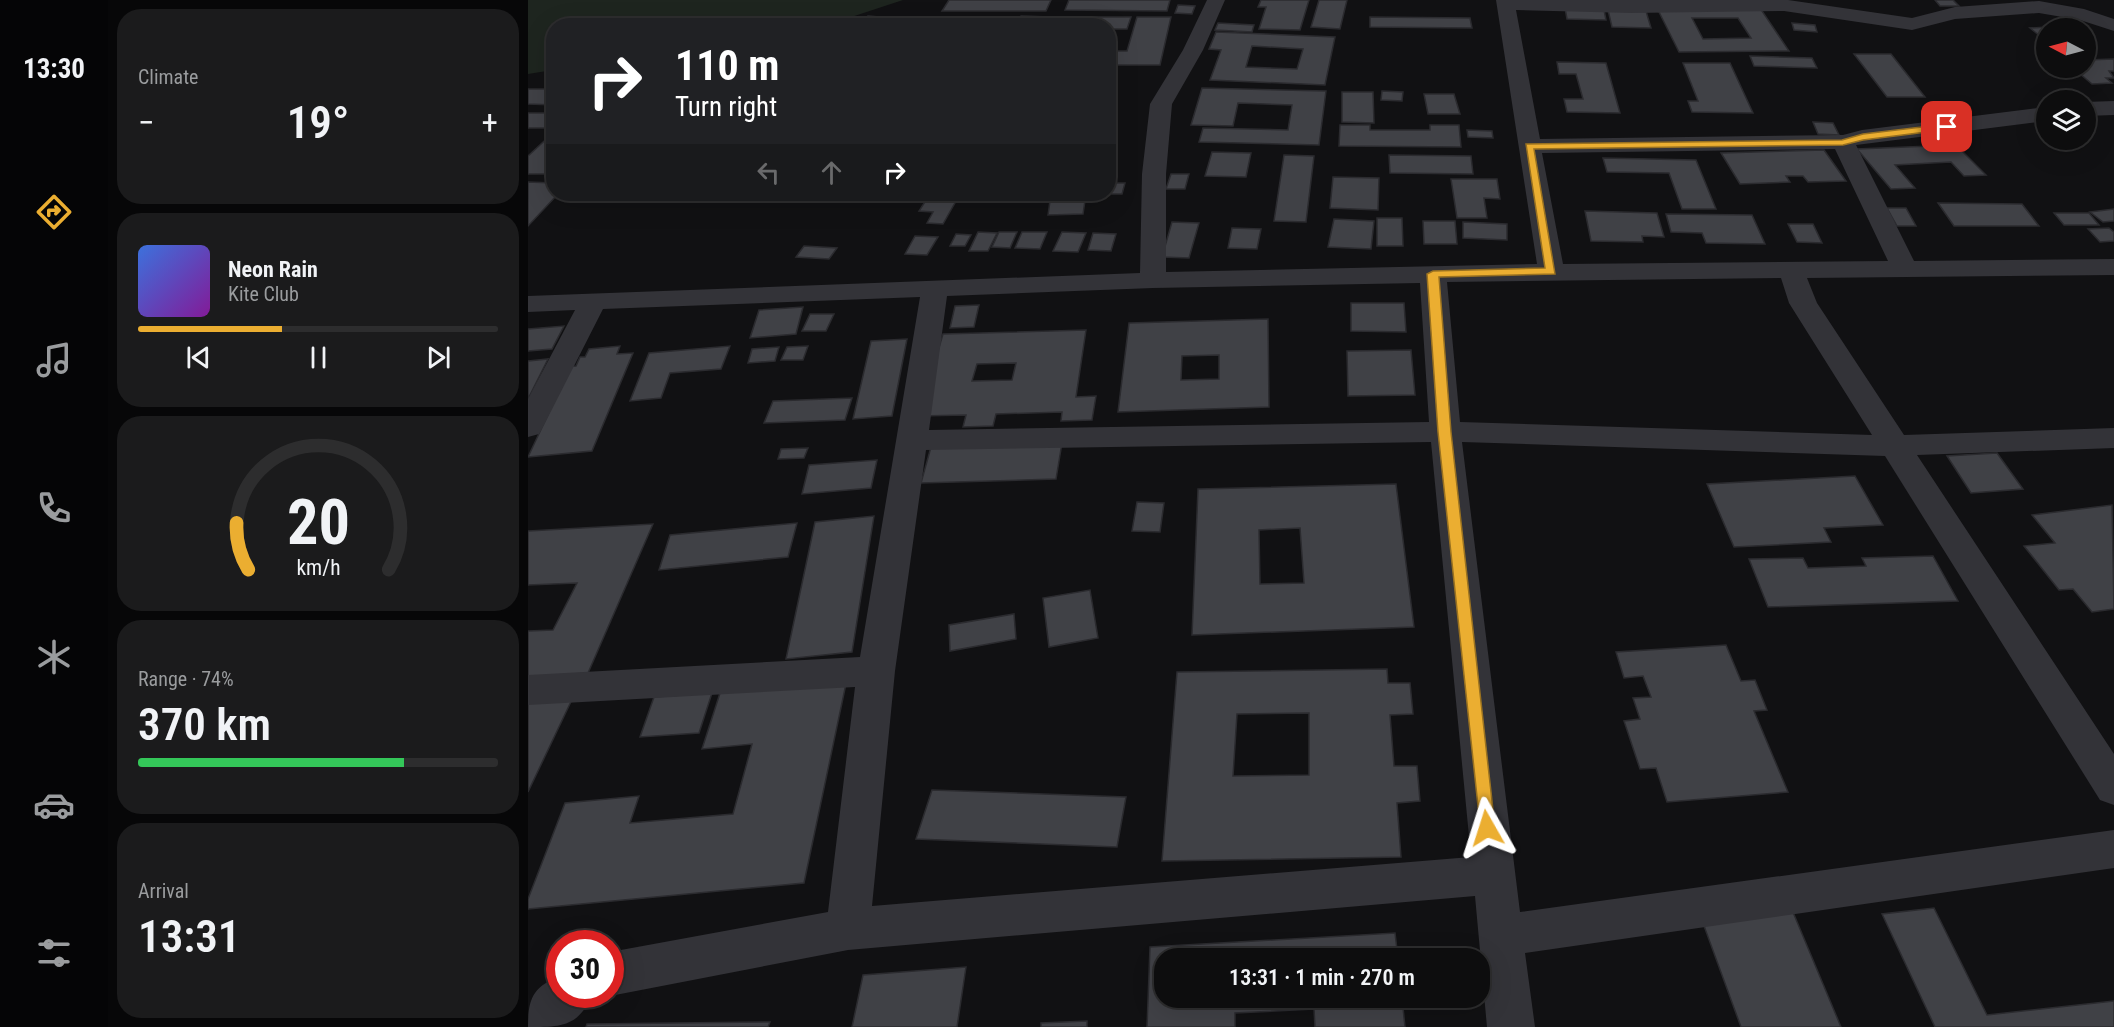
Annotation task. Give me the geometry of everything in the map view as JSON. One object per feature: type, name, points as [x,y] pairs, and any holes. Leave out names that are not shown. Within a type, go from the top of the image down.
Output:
[{"type":"street","points":[[1153,280],[1154,174],[1161,104],[1193,50],[1216,0]]},
{"type":"street","points":[[1551,272],[1506,2],[1631,7],[1783,3],[1886,22],[1912,24],[1955,13],[2039,7],[2084,15],[2114,25]]},
{"type":"street","points":[[2096,109],[2114,108]]},
{"type":"street","points":[[1529,146],[1843,142],[1863,137],[2036,115]]},
{"type":"street","points":[[1843,142],[1904,267]]},
{"type":"street","points":[[528,304],[1153,280],[1791,268],[2114,267]]},
{"type":"street","points":[[1791,268],[1803,303],[2114,788]]},
{"type":"street","points":[[1433,274],[1445,432],[1492,875],[1511,1027]]},
{"type":"street","points":[[848,929],[876,671],[935,288]]},
{"type":"street","points":[[528,427],[593,303]]},
{"type":"street","points":[[912,440],[1445,432],[1895,446],[2114,438]]},
{"type":"street","points":[[528,690],[876,671]]},
{"type":"street","points":[[1499,936],[2114,849]]},
{"type":"street","points":[[624,971],[848,929],[1492,875]]},
{"type":"shaded area","points":[[528,0],[903,0],[848,18],[546,18],[546,71],[528,74]]},
{"type":"building","points":[[949,0],[1051,0],[1046,11],[942,11]]},
{"type":"building","points":[[1069,0],[1170,0],[1167,11],[1065,10]]},
{"type":"building","points":[[1261,0],[1309,0],[1300,30],[1259,29],[1266,7],[1258,7]]},
{"type":"building","points":[[1319,0],[1347,0],[1340,29],[1311,27]]},
{"type":"building","points":[[1935,0],[1953,0],[1959,6],[1940,6]]},
{"type":"building","points":[[1178,5],[1195,6],[1192,14],[1175,13]]},
{"type":"building","points":[[1565,8],[1604,10],[1606,20],[1567,19]]},
{"type":"building","points":[[1657,8],[1760,8],[1789,51],[1679,52]],"holes":[[[1692,18],[1738,18],[1751,38],[1703,39]]]},
{"type":"building","points":[[1608,10],[1646,11],[1651,28],[1612,27]]},
{"type":"building","points":[[868,16],[892,18],[866,18]]},
{"type":"building","points":[[1021,16],[1049,17],[1048,18],[1020,18]]},
{"type":"building","points":[[1131,17],[1127,29],[1116,29],[1116,18],[1063,18]]},
{"type":"building","points":[[1137,17],[1171,17],[1160,65],[1116,65],[1116,51],[1127,51]]},
{"type":"building","points":[[1370,17],[1470,18],[1472,28],[1370,27]]},
{"type":"building","points":[[1218,23],[1254,25],[1252,32],[1215,30]]},
{"type":"building","points":[[1792,23],[1815,25],[1817,32],[1794,30]]},
{"type":"building","points":[[1216,32],[1335,37],[1325,85],[1210,80],[1221,50],[1209,49]],"holes":[[[1252,46],[1303,49],[1297,69],[1246,67]]]},
{"type":"building","points":[[1854,54],[1891,54],[1925,97],[1887,97]]},
{"type":"building","points":[[1750,56],[1812,58],[1817,68],[1754,66]]},
{"type":"building","points":[[2114,59],[2114,71],[2109,71],[2114,78],[2106,78],[2112,83],[2092,84],[2085,78],[2096,78],[2096,60]]},
{"type":"building","points":[[1557,62],[1606,63],[1620,113],[1567,112],[1564,99],[1583,99],[1576,74],[1559,74]]},
{"type":"building","points":[[1683,63],[1730,63],[1753,113],[1692,112],[1688,101],[1698,101]]},
{"type":"building","points":[[1202,88],[1326,91],[1319,145],[1199,142],[1203,128],[1288,130],[1292,105],[1238,103],[1233,126],[1191,125]]},
{"type":"building","points":[[528,89],[546,89],[546,105],[528,104]]},
{"type":"building","points":[[1382,91],[1403,92],[1402,101],[1381,100]]},
{"type":"building","points":[[1342,92],[1373,92],[1374,123],[1342,122]]},
{"type":"building","points":[[1424,94],[1454,94],[1460,114],[1428,114]]},
{"type":"building","points":[[528,113],[546,113],[546,128],[528,128]]},
{"type":"building","points":[[1813,122],[1833,123],[1839,135],[1818,134]]},
{"type":"building","points":[[1340,125],[1370,125],[1370,130],[1430,130],[1430,125],[1459,125],[1461,147],[1339,146]]},
{"type":"building","points":[[1467,130],[1492,131],[1493,138],[1468,137]]},
{"type":"building","points":[[546,139],[545,174],[528,174],[528,156]]},
{"type":"building","points":[[1956,145],[1986,175],[1964,176],[1951,162],[1895,165],[1915,188],[1891,189],[1857,149]]},
{"type":"building","points":[[1824,150],[1846,181],[1808,182],[1803,176],[1786,176],[1790,182],[1740,184],[1721,153]]},
{"type":"building","points":[[1212,152],[1251,153],[1246,177],[1205,176]]},
{"type":"building","points":[[1284,155],[1314,156],[1306,222],[1274,221]]},
{"type":"building","points":[[1389,155],[1471,156],[1473,174],[1390,173]]},
{"type":"building","points":[[1603,158],[1696,160],[1716,209],[1682,209],[1669,173],[1607,172]]},
{"type":"building","points":[[1171,174],[1189,174],[1185,189],[1166,189]]},
{"type":"building","points":[[1333,177],[1379,178],[1378,210],[1330,208]]},
{"type":"building","points":[[1451,179],[1497,179],[1500,199],[1484,198],[1487,218],[1457,218]]},
{"type":"building","points":[[528,182],[546,183],[546,201],[551,201],[528,226]]},
{"type":"building","points":[[1116,183],[1125,183],[1122,194],[1116,194]]},
{"type":"building","points":[[925,201],[956,201],[943,224],[927,223],[933,212],[919,211]]},
{"type":"building","points":[[1050,201],[1085,201],[1083,214],[1048,215]]},
{"type":"building","points":[[1938,203],[2022,204],[2039,226],[1954,226]]},
{"type":"building","points":[[1887,208],[1906,208],[1916,226],[1897,226]]},
{"type":"building","points":[[2114,209],[2114,221],[2103,222],[2090,212]]},
{"type":"building","points":[[1585,211],[1657,213],[1664,237],[1642,236],[1643,242],[1591,241]]},
{"type":"building","points":[[2054,213],[2089,213],[2099,225],[2064,225]]},
{"type":"building","points":[[1666,214],[1752,215],[1765,244],[1706,243],[1702,233],[1671,232]]},
{"type":"building","points":[[1377,218],[1402,218],[1403,246],[1377,246]]},
{"type":"building","points":[[1334,219],[1374,221],[1371,249],[1328,247]]},
{"type":"building","points":[[1423,221],[1455,221],[1457,244],[1424,244]]},
{"type":"building","points":[[1172,222],[1199,223],[1189,258],[1162,257]]},
{"type":"building","points":[[1463,222],[1507,224],[1507,240],[1463,238]]},
{"type":"building","points":[[1788,224],[1813,224],[1822,243],[1797,242]]},
{"type":"building","points":[[1232,228],[1261,229],[1257,249],[1228,248]]},
{"type":"building","points":[[2109,228],[2114,232],[2114,241],[2100,242],[2088,229]]},
{"type":"building","points":[[978,232],[997,233],[988,251],[969,251]]},
{"type":"building","points":[[999,232],[1017,232],[1010,248],[992,247]]},
{"type":"building","points":[[1022,232],[1047,232],[1040,249],[1015,248]]},
{"type":"building","points":[[1062,232],[1086,233],[1078,252],[1053,251]]},
{"type":"building","points":[[1093,233],[1116,234],[1111,251],[1088,250]]},
{"type":"building","points":[[956,234],[971,235],[965,246],[950,246]]},
{"type":"building","points":[[915,236],[938,237],[927,255],[905,254]]},
{"type":"building","points":[[804,246],[837,248],[829,259],[796,257]]},
{"type":"building","points":[[1351,303],[1404,303],[1406,332],[1351,331]]},
{"type":"building","points":[[979,305],[974,327],[950,328],[955,306]]},
{"type":"building","points":[[803,307],[796,334],[750,338],[759,310]]},
{"type":"building","points":[[810,314],[834,314],[826,331],[802,331]]},
{"type":"building","points":[[1268,319],[1269,407],[1118,412],[1129,323]],"holes":[[[1219,355],[1219,379],[1181,380],[1182,356]]]},
{"type":"building","points":[[564,326],[552,349],[528,351],[528,329]]},
{"type":"building","points":[[1086,330],[1076,397],[1096,396],[1092,420],[1061,421],[1062,412],[996,414],[993,426],[963,427],[966,415],[919,416],[943,334]],"holes":[[[1016,363],[1012,380],[972,381],[977,364]]]},
{"type":"building","points":[[907,339],[892,416],[853,419],[871,341]]},
{"type":"building","points":[[620,346],[617,354],[633,353],[592,451],[528,457],[559,391],[562,367],[576,366],[580,357],[585,357],[589,349]]},
{"type":"building","points":[[730,346],[721,369],[670,373],[661,398],[630,401],[649,353]]},
{"type":"building","points":[[808,346],[803,360],[781,360],[787,347]]},
{"type":"building","points":[[779,347],[775,361],[748,363],[752,349]]},
{"type":"building","points":[[1411,350],[1415,395],[1348,396],[1347,351]]},
{"type":"building","points":[[548,359],[528,399],[528,361]]},
{"type":"building","points":[[852,398],[845,420],[764,423],[773,401]]},
{"type":"building","points":[[1062,443],[1056,479],[921,483],[931,447]]},
{"type":"building","points":[[808,448],[804,458],[778,459],[781,449]]},
{"type":"building","points":[[1997,453],[2023,489],[1971,493],[1947,456]]},
{"type":"building","points":[[877,460],[871,488],[802,494],[809,465]]},
{"type":"building","points":[[1855,476],[1883,525],[1824,528],[1831,542],[1734,547],[1707,484]]},
{"type":"building","points":[[1396,484],[1414,627],[1192,635],[1198,489]],"holes":[[[1300,528],[1304,583],[1260,584],[1259,530]]]},
{"type":"building","points":[[1137,502],[1164,503],[1160,532],[1132,531]]},
{"type":"building","points":[[2112,505],[2114,609],[2092,612],[2073,589],[2059,590],[2024,546],[2055,543],[2032,515]]},
{"type":"building","points":[[874,516],[852,652],[786,659],[815,522]]},
{"type":"building","points":[[797,523],[788,557],[659,570],[670,535]]},
{"type":"building","points":[[653,524],[588,673],[528,677],[528,631],[553,630],[577,583],[528,585],[528,531]]},
{"type":"building","points":[[1933,556],[1958,601],[1768,607],[1749,559],[1803,558],[1808,568],[1866,566],[1862,558]]},
{"type":"building","points":[[1090,590],[1098,638],[1049,647],[1043,598]]},
{"type":"building","points":[[1014,614],[1016,639],[950,651],[949,625]]},
{"type":"building","points":[[1726,645],[1741,681],[1755,680],[1767,710],[1754,711],[1788,792],[1667,802],[1656,768],[1640,769],[1624,721],[1640,719],[1633,698],[1651,697],[1643,676],[1624,678],[1616,652]]},
{"type":"building","points":[[1387,669],[1388,683],[1410,683],[1413,714],[1390,715],[1394,766],[1417,766],[1420,801],[1397,803],[1401,857],[1162,861],[1177,672]],"holes":[[[1309,713],[1309,775],[1233,776],[1237,714]]]},
{"type":"building","points":[[847,679],[804,883],[528,909],[528,899],[565,803],[639,796],[630,823],[733,814],[752,744],[702,749],[721,690]]},
{"type":"building","points":[[577,689],[528,792],[528,691]]},
{"type":"building","points":[[712,693],[699,733],[640,737],[654,697]]},
{"type":"building","points":[[932,790],[1126,797],[1117,847],[916,839]]},
{"type":"building","points":[[1790,905],[1841,1027],[1741,1027],[1700,915]]},
{"type":"building","points":[[1934,908],[1987,1015],[2114,1001],[2114,1027],[1935,1027],[1882,914]]},
{"type":"building","points":[[1395,933],[1397,948],[1154,948],[1154,1008],[1403,1008],[1405,1027],[1315,1027],[1314,1009],[1235,1013],[1235,1027],[1147,1027],[1150,947]]},
{"type":"building","points":[[966,967],[957,1027],[852,1027],[863,975]]},
{"type":"building","points":[[1087,1021],[1087,1027],[1041,1027],[1041,1023]]},
{"type":"building","points":[[770,1022],[768,1027],[586,1027],[587,1024]]},
{"type":"route","points":[[1487,828],[1445,432],[1433,274],[1551,272],[1529,146],[1843,142],[1863,137],[1947,127]]}]
